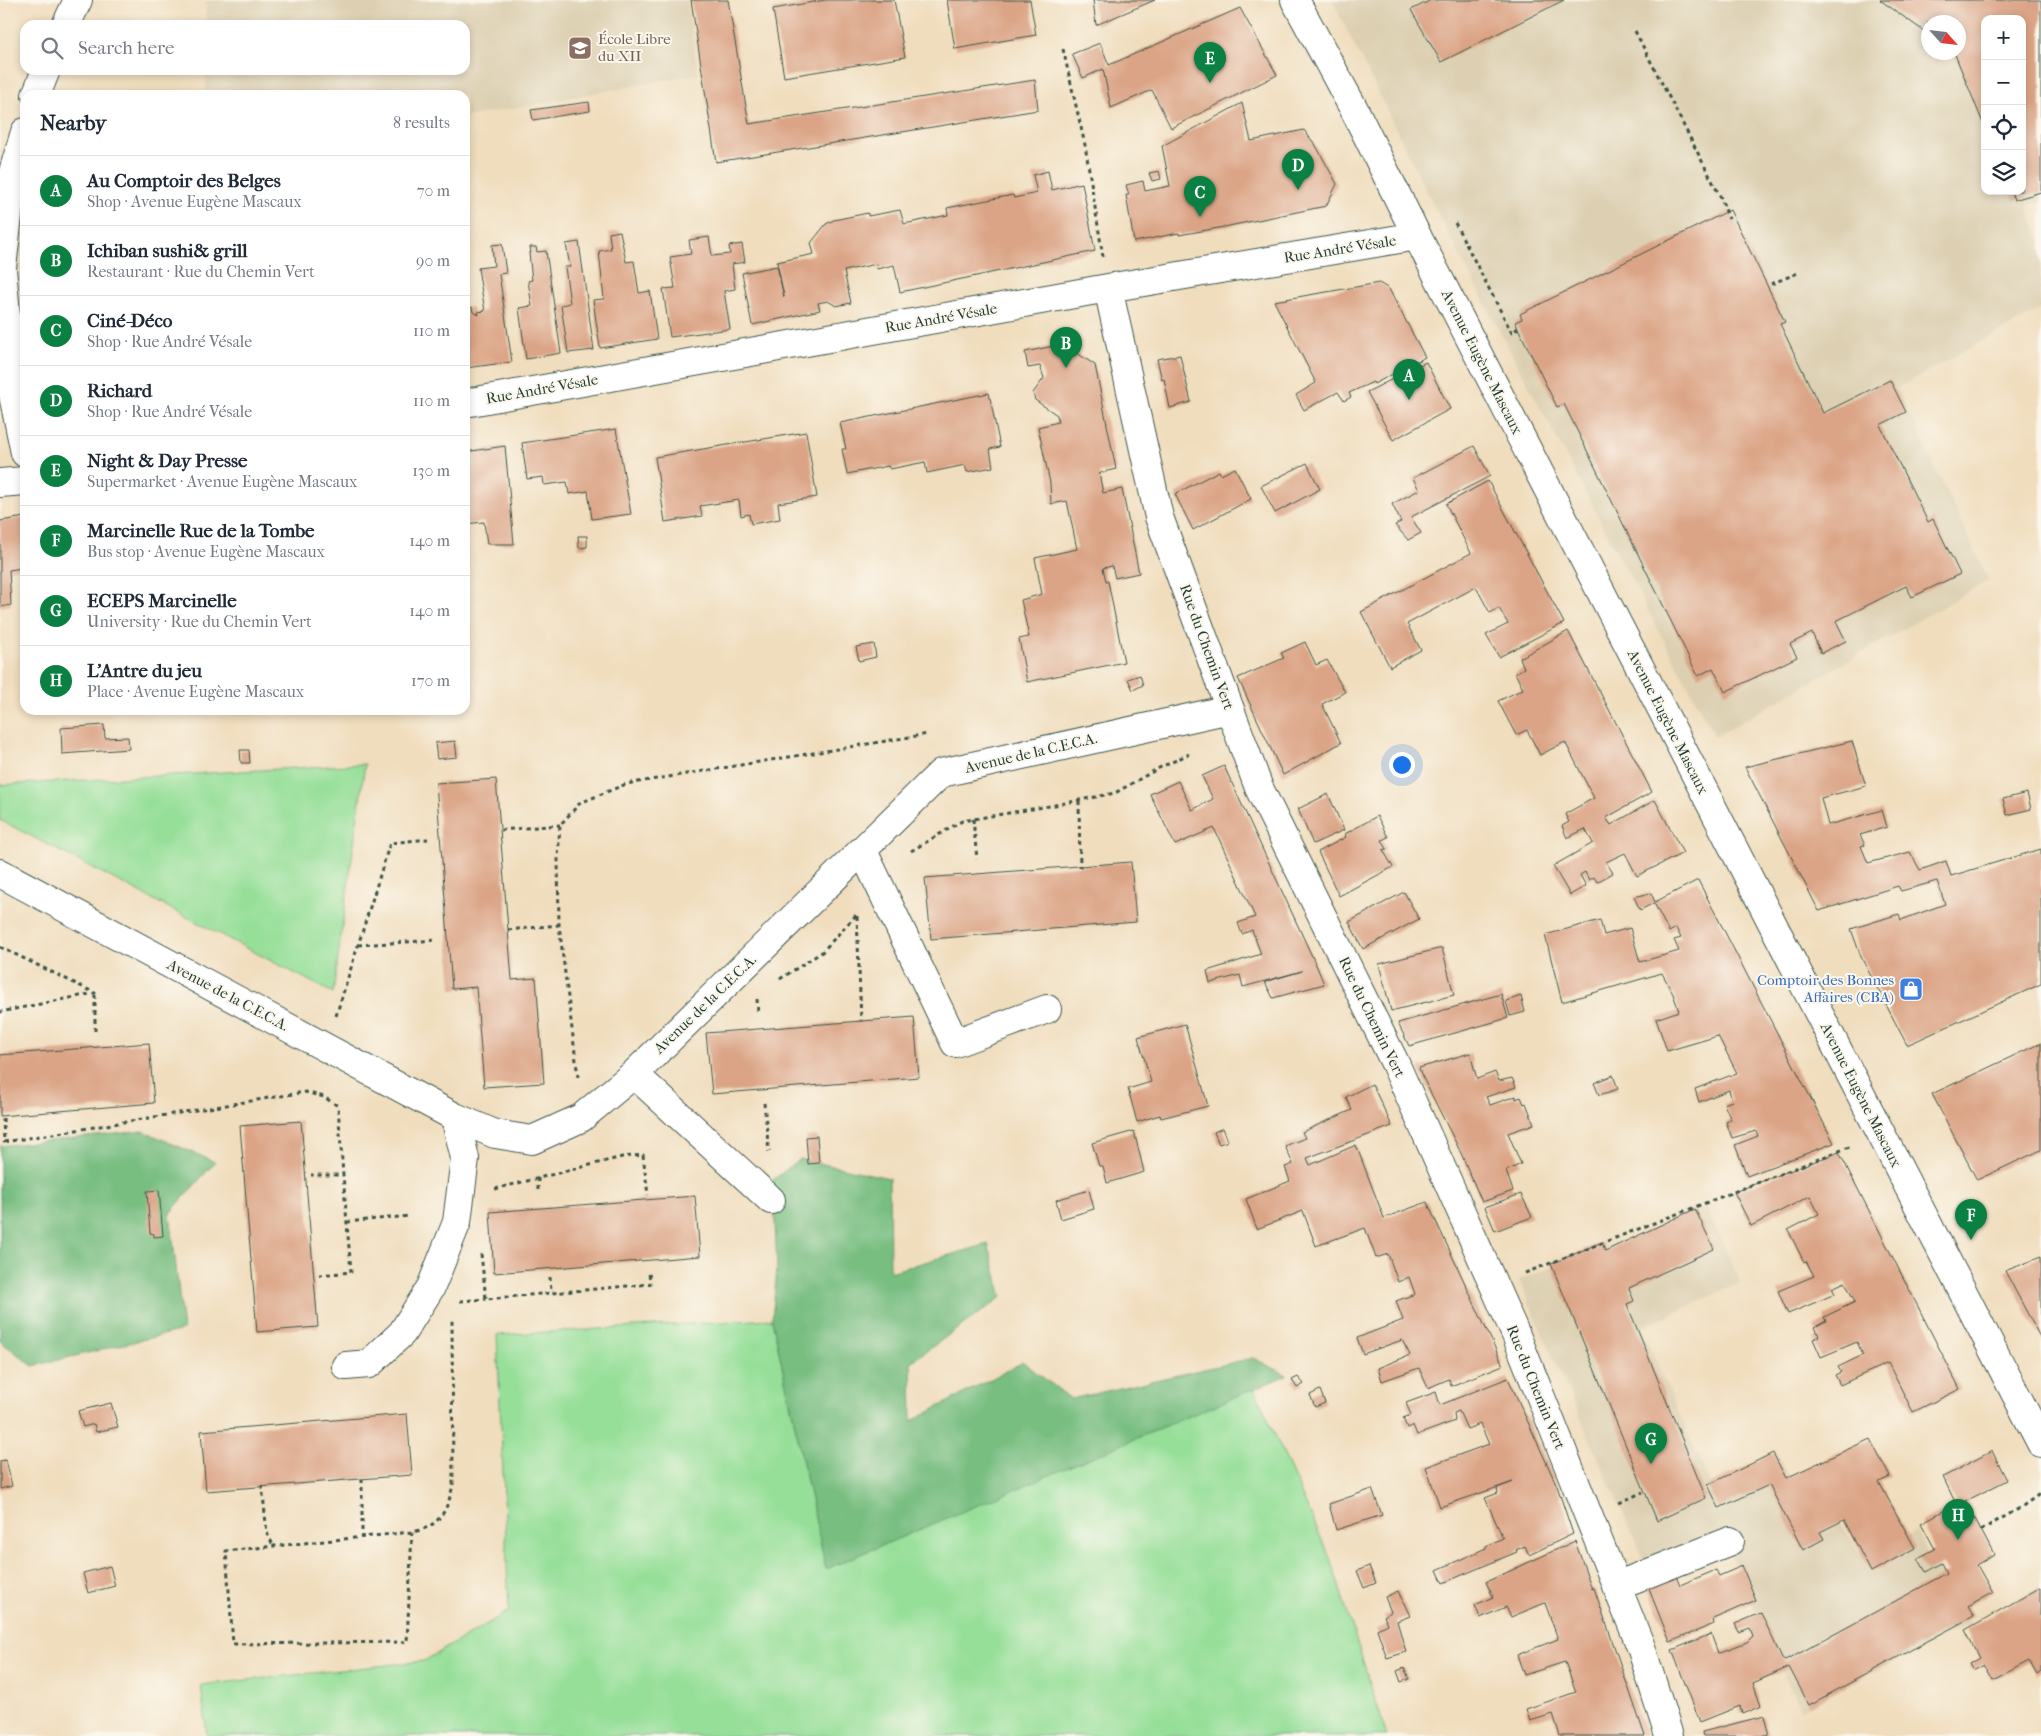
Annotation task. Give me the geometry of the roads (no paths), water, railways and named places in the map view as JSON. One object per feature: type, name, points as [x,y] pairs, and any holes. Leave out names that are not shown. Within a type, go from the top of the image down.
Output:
[{"type":"main road","points":[[68,20],[78,0]]},
{"type":"main road","name":"Avenue Eugène Mascaux","points":[[1295,0],[2041,1443]]},
{"type":"main road","points":[[38,90],[44,75]]},
{"type":"main road","points":[[20,149],[13,172],[2,268],[13,395],[20,429]]},
{"type":"main road","name":"Rue André Vésale","points":[[470,402],[1108,288],[1417,236]]},
{"type":"main road","name":"Rue du Chemin Vert","points":[[1108,288],[1159,518],[1259,788],[1395,1063],[1516,1335],[1641,1647],[1669,1736]]},
{"type":"main road","points":[[0,483],[20,481]]},
{"type":"main road","name":"Avenue de la C.E.C.A.","points":[[0,873],[455,1117],[495,1134],[532,1140],[582,1118],[634,1074],[941,773],[1230,709]]},
{"type":"main road","points":[[863,851],[955,1043],[1047,1009]]},
{"type":"main road","points":[[634,1074],[771,1200]]},
{"type":"main road","points":[[346,1366],[369,1364],[402,1333],[431,1287],[457,1222],[465,1158],[455,1117]]},
{"type":"main road","points":[[1616,1586],[1730,1541]]},
{"type":"place","name":"École Libre du XII","points":[[580,48]]},
{"type":"place","name":"Night & Day Presse","points":[[1210,83]]},
{"type":"place","name":"Richard","points":[[1298,190]]},
{"type":"place","name":"Ciné-Déco","points":[[1200,217]]},
{"type":"place","name":"Ichiban sushi& grill","points":[[1066,368]]},
{"type":"place","name":"Au Comptoir des Belges","points":[[1409,400]]},
{"type":"place","name":"Comptoir des Bonnes Affaires (CBA)","points":[[1911,989]]},
{"type":"place","name":"Marcinelle Rue de la Tombe","points":[[1971,1240]]},
{"type":"place","name":"ECEPS Marcinelle","points":[[1651,1464]]},
{"type":"place","name":"L'Antre du jeu","points":[[1958,1540]]}]
